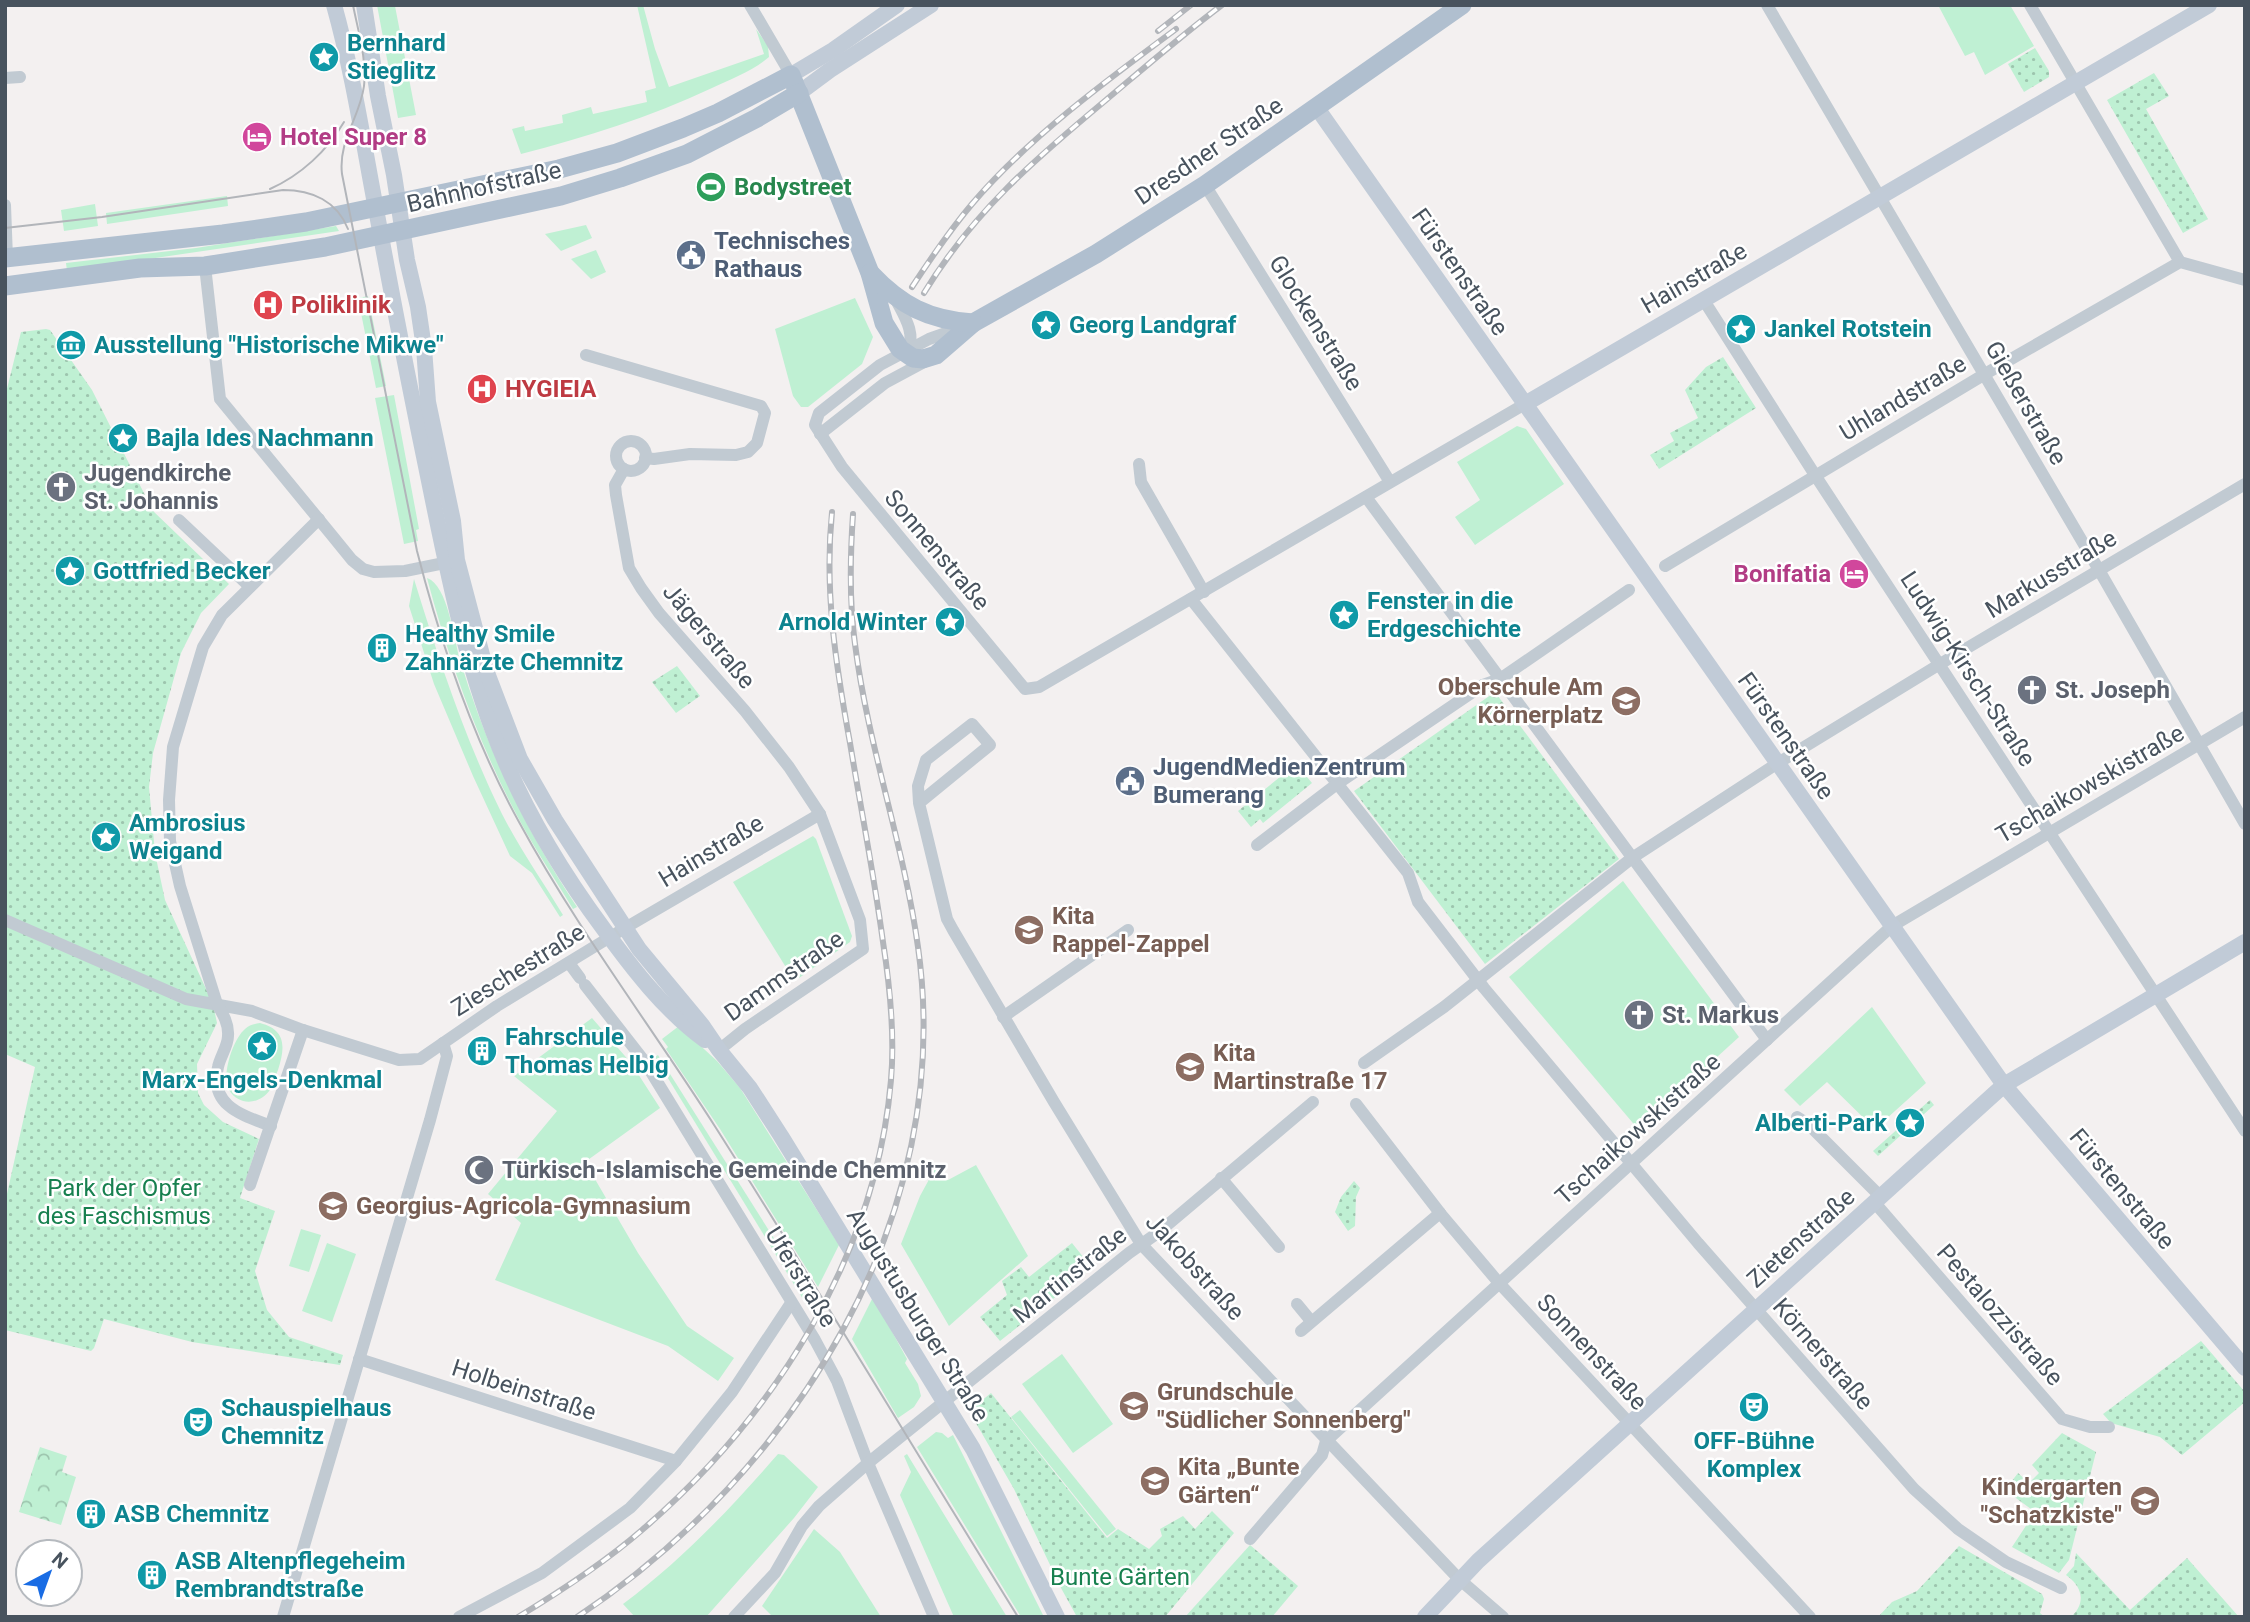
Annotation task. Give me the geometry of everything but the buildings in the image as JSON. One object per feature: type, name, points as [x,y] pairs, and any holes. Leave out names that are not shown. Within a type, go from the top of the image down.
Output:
[{"type":"main road","name":"Dresdner Straße","points":[[907,352],[918,359],[936,355],[973,323],[1097,254],[1205,185],[1462,5]]},
{"type":"main road","name":"Bahnhofstraße","points":[[6,256],[223,234],[306,222],[559,169],[617,153],[718,113],[791,75]]},
{"type":"main road","points":[[791,75],[870,273],[884,323],[896,345],[907,352]]},
{"type":"main road","name":"Bahnhofstraße","points":[[5,284],[141,268],[205,266],[381,236],[561,196],[687,154],[799,93]]},
{"type":"main road","points":[[5,284],[6,256]]},
{"type":"main road","points":[[870,273],[894,296],[933,318],[973,323]]},
{"type":"street","name":"Augustusburger Straße","points":[[334,5],[349,61],[381,236],[452,561],[466,644],[506,764],[582,900],[625,959],[681,1020],[719,1050]]},
{"type":"street","name":"Augustusburger Straße","points":[[364,5],[420,321],[428,402],[453,521],[452,561],[486,670],[520,759],[549,810],[645,958],[702,1025],[750,1088],[781,1136],[973,1449],[1057,1617]]},
{"type":"street","points":[[750,5],[791,75]]},
{"type":"street","name":"Bahnhofstraße","points":[[791,75],[833,50],[897,5]]},
{"type":"street","name":"Bahnhofstraße","points":[[799,93],[930,5]]},
{"type":"street","name":"Gießerstraße","points":[[1767,5],[1985,374],[2245,824]]},
{"type":"street","points":[[2031,5],[2180,262],[2245,279]]},
{"type":"street","name":"Hainstraße","points":[[1025,689],[1039,687],[1192,599],[2209,5]]},
{"type":"street","points":[[5,78],[20,77]]},
{"type":"street","name":"Fürstenstraße","points":[[1318,108],[2004,1085],[2245,1368]]},
{"type":"street","name":"Glockenstraße","points":[[1205,185],[1390,482]]},
{"type":"street","points":[[5,205],[8,234],[6,256]]},
{"type":"street","name":"Uhlandstraße","points":[[1665,566],[1985,374],[2180,262]]},
{"type":"street","points":[[205,266],[220,399],[352,560],[363,569],[382,573],[452,561]]},
{"type":"street","points":[[891,379],[907,352],[912,334],[894,296]]},
{"type":"street","name":"Ludwig-Kirsch-Straße","points":[[1703,299],[1815,475],[2245,1132]]},
{"type":"street","name":"Dresdner Straße","points":[[820,434],[815,425],[819,414],[880,365],[973,323]]},
{"type":"street","points":[[586,355],[761,406],[765,413],[757,443],[748,452],[736,455],[690,454],[646,458],[636,470],[624,469]]},
{"type":"street","points":[[820,434],[891,379],[936,355]]},
{"type":"street","name":"Sonnenstraße","points":[[820,434],[856,485],[1025,689]]},
{"type":"street","name":"Jägerstraße","points":[[646,458],[639,443],[625,442],[618,448],[616,458],[624,469],[615,485],[622,541],[629,568],[659,613],[730,693],[789,767],[820,814]]},
{"type":"street","points":[[1139,464],[1141,482],[1204,592]]},
{"type":"street","name":"Markusstraße","points":[[1478,980],[1632,858],[1778,763],[2245,484]]},
{"type":"street","points":[[1366,497],[1767,1040]]},
{"type":"street","points":[[271,1126],[236,1112],[225,1103],[215,1080],[228,1037],[227,1022],[218,1004],[180,886],[170,841],[171,757],[203,647],[222,615],[320,519]]},
{"type":"street","points":[[179,520],[250,587]]},
{"type":"street","points":[[1257,845],[1337,785],[1483,685],[1500,679],[1629,590]]},
{"type":"street","name":"Körnerstraße","points":[[1192,599],[1408,873],[1418,902],[1478,980],[1631,1163],[1897,1469],[1958,1529],[2006,1562],[2061,1588]]},
{"type":"street","name":"Tschaikowskistraße","points":[[1250,1539],[1322,1455],[1326,1441],[1892,926],[2048,831],[2245,717]]},
{"type":"street","name":"Jakobstraße","points":[[919,803],[990,745],[972,724],[926,760],[919,782],[919,803],[947,919],[1003,1017],[1141,1244],[1459,1579],[1503,1617]]},
{"type":"street","name":"Hainstraße","points":[[625,928],[820,814]]},
{"type":"street","name":"Dammstraße","points":[[719,1050],[738,1034],[863,949],[860,920],[820,814]]},
{"type":"street","points":[[5,920],[186,999],[252,1011],[399,1060],[420,1059],[443,1043]]},
{"type":"street","name":"Zieschestraße","points":[[283,1617],[447,1056],[443,1043],[625,928]]},
{"type":"street","points":[[1003,1017],[1128,930]]},
{"type":"street","name":"Zietenstraße","points":[[1425,1617],[1459,1579],[2004,1085],[2245,943]]},
{"type":"street","name":"Uferstraße","points":[[569,963],[645,1062],[838,1381],[868,1463],[932,1616]]},
{"type":"street","points":[[1364,1063],[1478,980]]},
{"type":"street","points":[[250,1185],[303,1030]]},
{"type":"street","name":"Martinstraße","points":[[734,1617],[775,1573],[802,1526],[819,1506],[868,1463],[1313,1102]]},
{"type":"street","name":"Sonnenstraße","points":[[1356,1104],[1440,1213],[1499,1283],[1810,1617]]},
{"type":"street","name":"Pestalozzistraße","points":[[1797,1117],[1808,1124],[1878,1200],[2062,1419],[2090,1427],[2109,1427]]},
{"type":"street","points":[[1221,1178],[1279,1247]]},
{"type":"street","points":[[1301,1331],[1440,1213]]},
{"type":"street","points":[[459,1617],[542,1573],[630,1508],[676,1461],[732,1392],[791,1303]]},
{"type":"street","points":[[1297,1304],[1311,1321]]},
{"type":"street","name":"Holbeinstraße","points":[[359,1359],[676,1461]]},
{"type":"green space","points":[[377,5],[395,6],[416,115],[398,118]]},
{"type":"green space","points":[[637,5],[643,5],[669,87],[764,54],[756,29],[768,46],[769,57],[742,74],[642,117],[521,154],[512,129],[524,126],[525,131],[563,123],[562,115],[591,107],[593,114],[647,102],[645,91],[656,88]]},
{"type":"green space","points":[[1938,5],[2010,5],[2034,46],[1985,75],[1974,52],[1965,56]]},
{"type":"green space","points":[[2035,48],[2049,71],[2049,77],[2024,92],[2008,64]]},
{"type":"green space","points":[[2154,73],[2169,96],[2146,109],[2208,219],[2183,233],[2107,100]]},
{"type":"green space","points":[[227,196],[228,206],[107,224],[106,213]]},
{"type":"green space","points":[[95,204],[98,226],[64,231],[61,210]]},
{"type":"green space","points":[[586,225],[592,238],[561,251],[545,234]]},
{"type":"green space","points":[[336,226],[339,231],[67,271],[66,263],[196,248]]},
{"type":"green space","points":[[596,250],[606,272],[591,279],[571,259]]},
{"type":"green space","points":[[368,296],[386,386],[376,388],[358,298]]},
{"type":"green space","points":[[855,298],[873,337],[862,364],[808,407],[801,407],[793,396],[775,329]]},
{"type":"green space","name":"Park der Opfer des Faschismus","points":[[50,330],[92,390],[153,511],[229,584],[201,613],[181,653],[153,753],[149,787],[155,853],[165,900],[213,1004],[217,1023],[197,1064],[198,1093],[204,1105],[223,1122],[259,1139],[240,1198],[275,1211],[255,1271],[267,1310],[289,1337],[343,1355],[340,1365],[192,1342],[104,1319],[91,1351],[5,1330],[5,1203],[35,1067],[5,1054],[5,397],[21,332]]},
{"type":"green space","points":[[1723,357],[1756,408],[1659,469],[1650,455],[1674,441],[1670,433],[1698,418],[1685,390],[1706,367]]},
{"type":"green space","points":[[394,395],[419,529],[416,530],[418,541],[404,544],[375,398]]},
{"type":"green space","points":[[1517,426],[1526,429],[1564,484],[1475,545],[1455,517],[1480,500],[1457,462]]},
{"type":"green space","points":[[427,578],[440,591],[445,602],[460,660],[495,757],[524,818],[577,907],[573,909],[520,821],[487,753],[454,667]]},
{"type":"green space","points":[[414,579],[443,669],[476,757],[509,827],[563,915],[560,917],[532,873],[510,856],[473,776],[434,684],[409,606]]},
{"type":"green space","points":[[677,666],[700,696],[676,713],[652,682]]},
{"type":"green space","points":[[1495,692],[1619,859],[1485,964],[1354,791]]},
{"type":"green space","points":[[1296,764],[1312,783],[1263,823],[1260,819],[1251,827],[1238,811]]},
{"type":"green space","points":[[813,836],[852,936],[850,942],[799,978],[787,969],[733,882]]},
{"type":"green space","points":[[1623,881],[1739,1037],[1638,1129],[1509,977]]},
{"type":"green space","points":[[1872,1007],[1926,1083],[1875,1129],[1827,1082],[1800,1106],[1784,1090]]},
{"type":"green space","points":[[592,1018],[631,1063],[660,1108],[585,1162],[638,1253],[687,1326],[734,1358],[718,1381],[668,1346],[495,1280],[521,1223],[488,1194],[557,1111],[514,1076]]},
{"type":"green space","points":[[260,1023],[269,1026],[279,1035],[282,1041],[280,1062],[270,1090],[260,1099],[243,1101],[229,1090],[227,1067],[241,1034],[248,1027]]},
{"type":"green space","points":[[679,1026],[717,1061],[740,1088],[839,1245],[818,1287],[720,1129],[666,1049],[668,1047],[662,1039]]},
{"type":"green space","points":[[658,1055],[813,1300],[809,1309],[655,1057]]},
{"type":"green space","points":[[1930,1100],[1934,1105],[1878,1156],[1873,1151]]},
{"type":"green space","points":[[938,1163],[948,1180],[976,1165],[1028,1256],[949,1326],[901,1244],[920,1196]]},
{"type":"green space","points":[[1354,1181],[1360,1188],[1356,1197],[1355,1226],[1348,1231],[1335,1212],[1341,1197]]},
{"type":"green space","points":[[301,1229],[321,1235],[309,1272],[289,1266]]},
{"type":"green space","points":[[327,1243],[356,1254],[332,1322],[302,1311]]},
{"type":"green space","points":[[1072,1243],[1092,1268],[1000,1341],[980,1317],[1007,1295],[1002,1281],[1021,1267],[1029,1277]]},
{"type":"green space","points":[[873,1297],[907,1359],[905,1363],[918,1384],[921,1396],[914,1407],[898,1418],[852,1339]]},
{"type":"green space","points":[[2201,1341],[2245,1392],[2245,1402],[2182,1455],[2160,1437],[2111,1423],[2103,1414]]},
{"type":"green space","points":[[1062,1354],[1113,1424],[1073,1453],[1022,1384]]},
{"type":"green space","name":"Bunte Gärten","points":[[991,1393],[1107,1538],[1118,1529],[1149,1549],[1162,1536],[1160,1529],[1183,1516],[1195,1529],[1212,1511],[1234,1533],[1165,1617],[1077,1617],[1014,1489],[969,1411]]},
{"type":"green space","points":[[1020,1410],[1116,1529],[1107,1536],[1011,1417]]},
{"type":"green space","points":[[936,1432],[948,1438],[953,1435],[1044,1617],[1021,1617],[917,1447]]},
{"type":"green space","points":[[2062,1433],[2096,1452],[2069,1560],[2059,1573],[2012,1547],[2035,1512],[2005,1490],[2018,1473],[2029,1483],[2039,1473],[2032,1465]]},
{"type":"green space","points":[[40,1447],[67,1456],[62,1472],[76,1477],[61,1525],[19,1512]]},
{"type":"green space","points":[[778,1454],[784,1455],[818,1487],[794,1518],[706,1617],[635,1617],[623,1604],[705,1533]]},
{"type":"green space","points":[[907,1454],[1007,1617],[954,1617],[900,1495],[911,1472],[904,1456]]},
{"type":"green space","points":[[814,1529],[840,1552],[881,1617],[773,1617],[762,1606]]},
{"type":"green space","points":[[1250,1545],[1298,1586],[1272,1617],[1185,1617]]},
{"type":"green space","points":[[1959,1546],[2042,1594],[2044,1599],[2040,1613],[2045,1617],[1878,1617],[1892,1602],[1917,1591]]},
{"type":"green space","points":[[2076,1553],[2130,1610],[2187,1558],[2239,1617],[2071,1617],[2081,1600],[2076,1584],[2066,1575],[2074,1566]]},
{"type":"tram line","points":[[353,5],[365,76],[362,97],[343,151],[342,174],[417,551],[447,656],[472,724],[502,790],[541,862],[716,1128],[1018,1617]]},
{"type":"tram line","points":[[270,189],[292,177],[312,161],[330,143],[344,122]]},
{"type":"tram line","points":[[5,228],[102,217],[283,190],[304,192],[322,199],[337,211],[348,229]]},
{"type":"railway","points":[[1158,31],[1191,5]]},
{"type":"railway","points":[[924,293],[963,237],[1007,188],[1080,122],[1222,5]]},
{"type":"railway","points":[[912,287],[964,214],[1017,156],[1096,90],[1176,29]]},
{"type":"railway","points":[[518,1617],[582,1576],[628,1542],[690,1485],[734,1437],[775,1384],[810,1329],[840,1270],[864,1209],[881,1145],[891,1080],[892,1028],[888,976],[872,867],[836,657],[829,571],[832,512]]},
{"type":"railway","points":[[577,1617],[656,1558],[728,1489],[791,1412],[844,1328],[884,1239],[911,1145],[923,1047],[918,947],[904,871],[868,720],[855,644],[851,579],[853,514]]},
{"type":"place","name":"Bernhard Stieglitz","points":[[324,57]]},
{"type":"place","name":"Hotel Super 8","points":[[257,137]]},
{"type":"place","name":"Bodystreet","points":[[711,187]]},
{"type":"place","name":"Technisches Rathaus","points":[[691,255]]},
{"type":"place","name":"Poliklinik","points":[[268,305]]},
{"type":"place","name":"Georg Landgraf","points":[[1046,325]]},
{"type":"place","name":"Jankel Rotstein","points":[[1741,329]]},
{"type":"place","name":"Ausstellung \"Historische Mikwe\"","points":[[71,345]]},
{"type":"place","name":"HYGIEIA","points":[[482,389]]},
{"type":"place","name":"Bajla Ides Nachmann","points":[[123,438]]},
{"type":"place","name":"Jugendkirche St. Johannis","points":[[61,487]]},
{"type":"place","name":"Gottfried Becker","points":[[70,571]]},
{"type":"place","name":"Bonifatia","points":[[1854,574]]},
{"type":"place","name":"Fenster in die Erdgeschichte","points":[[1344,615]]},
{"type":"place","name":"Arnold Winter","points":[[950,622]]},
{"type":"place","name":"Healthy Smile Zahnärzte Chemnitz","points":[[382,648]]},
{"type":"place","name":"St. Joseph","points":[[2032,690]]},
{"type":"place","name":"Oberschule Am Körnerplatz","points":[[1626,701]]},
{"type":"place","name":"JugendMedienZentrum Bumerang","points":[[1130,781]]},
{"type":"place","name":"Ambrosius Weigand","points":[[106,837]]},
{"type":"place","name":"Kita Rappel-Zappel","points":[[1029,930]]},
{"type":"place","name":"St. Markus","points":[[1639,1015]]},
{"type":"place","name":"Marx-Engels-Denkmal","points":[[262,1046]]},
{"type":"place","name":"Fahrschule Thomas Helbig","points":[[482,1051]]},
{"type":"place","name":"Kita Martinstraße 17","points":[[1190,1067]]},
{"type":"place","name":"Alberti-Park","points":[[1910,1123]]},
{"type":"place","name":"Türkisch-Islamische Gemeinde Chemnitz","points":[[479,1170]]},
{"type":"place","name":"Georgius-Agricola-Gymnasium","points":[[333,1206]]},
{"type":"place","name":"Grundschule \"Südlicher Sonnenberg\"","points":[[1134,1406]]},
{"type":"place","name":"OFF-Bühne Komplex","points":[[1754,1407]]},
{"type":"place","name":"Schauspielhaus Chemnitz","points":[[198,1422]]},
{"type":"place","name":"Kita „Bunte Gärten“","points":[[1155,1481]]},
{"type":"place","name":"Kindergarten \"Schatzkiste\"","points":[[2145,1501]]},
{"type":"place","name":"ASB Chemnitz","points":[[91,1514]]},
{"type":"place","name":"ASB Altenpflegeheim Rembrandtstraße","points":[[152,1575]]}]
